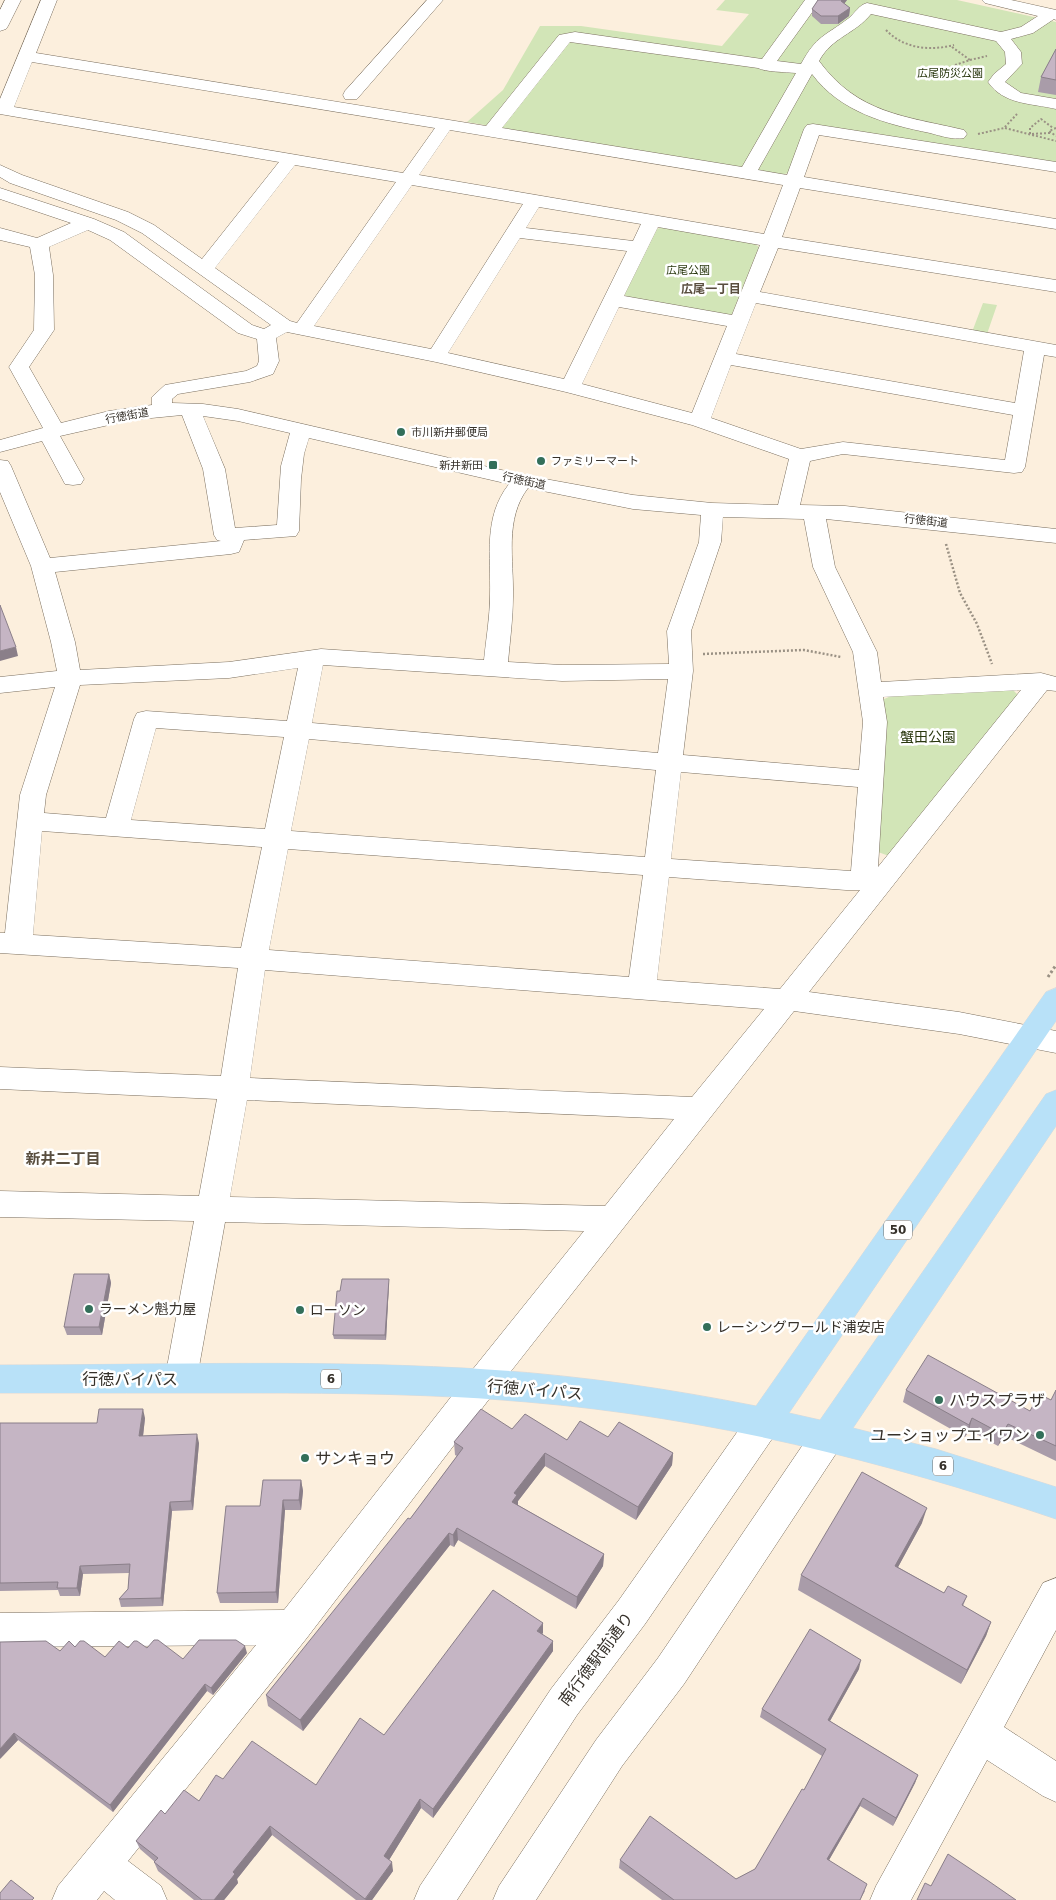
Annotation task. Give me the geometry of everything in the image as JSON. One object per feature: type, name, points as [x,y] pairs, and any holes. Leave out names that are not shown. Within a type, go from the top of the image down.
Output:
[{"type":"main road","name":"50","points":[[764,1422],[1043,1039],[1056,999]]},
{"type":"main road","points":[[829,1436],[1056,1102]]},
{"type":"main road","name":"行徳バイパス","points":[[0,1379],[366,1380],[481,1384],[563,1391],[712,1412],[829,1436],[944,1466],[1056,1503]]},
{"type":"street","points":[[0,26],[13,0]]},
{"type":"street","points":[[49,0],[27,56],[1,113],[407,178],[771,241],[1056,286]]},
{"type":"street","points":[[351,95],[435,0]]},
{"type":"street","points":[[766,66],[814,0]]},
{"type":"street","points":[[990,0],[1053,14]]},
{"type":"street","points":[[748,172],[789,122],[805,71],[818,48],[827,37],[860,19],[868,4],[1001,37],[1027,30],[1053,14]]},
{"type":"street","points":[[490,131],[565,38],[575,37],[805,71],[844,96],[890,118],[922,127],[973,137]]},
{"type":"street","points":[[1001,37],[1013,52],[1014,64],[1009,72],[1005,89]]},
{"type":"street","points":[[27,56],[748,172],[1056,224]]},
{"type":"street","points":[[1005,89],[1056,104]]},
{"type":"street","points":[[1005,89],[1055,123]]},
{"type":"street","points":[[789,122],[922,127]]},
{"type":"street","points":[[0,193],[88,223],[117,236],[244,329],[266,336],[293,327],[446,124]]},
{"type":"street","points":[[699,421],[795,181],[813,129],[1056,167]]},
{"type":"street","points":[[204,269],[291,159]]},
{"type":"street","points":[[0,170],[16,179],[122,216],[148,229],[204,269],[293,327],[436,356],[570,387],[699,421],[800,456],[843,448],[1014,467],[1035,348]]},
{"type":"street","points":[[436,356],[534,201]]},
{"type":"street","points":[[570,387],[652,220]]},
{"type":"street","points":[[0,234],[39,244],[88,223]]},
{"type":"street","points":[[515,232],[639,247]]},
{"type":"street","points":[[39,244],[44,274],[44,330],[19,367],[73,479]]},
{"type":"street","points":[[748,296],[1056,351]]},
{"type":"street","points":[[613,300],[738,322]]},
{"type":"street","points":[[162,410],[162,397],[172,389],[250,376],[266,370],[269,361],[266,336]]},
{"type":"street","points":[[724,358],[1024,411]]},
{"type":"street","points":[[190,409],[214,469],[226,535],[288,531],[291,461],[302,429]]},
{"type":"street","name":"行徳街道","points":[[0,446],[104,419],[162,410],[190,409],[247,416],[523,481],[608,498],[712,510],[814,512],[939,522],[1056,536]]},
{"type":"street","points":[[788,511],[800,456]]},
{"type":"street","points":[[0,466],[42,566],[63,642],[70,678],[33,795],[9,943],[642,987],[787,1000],[904,1015],[1043,1039]]},
{"type":"street","points":[[495,668],[502,597],[500,534],[512,495],[523,481]]},
{"type":"street","points":[[642,987],[681,663],[679,631],[710,542],[712,510]]},
{"type":"street","points":[[814,512],[824,567],[865,652],[875,722],[871,780],[871,883]]},
{"type":"street","points":[[42,566],[231,547],[234,535]]},
{"type":"street","points":[[0,685],[37,680],[229,670],[321,656],[562,673],[681,663]]},
{"type":"street","points":[[181,1378],[234,1089],[253,959],[312,658]]},
{"type":"street","points":[[870,690],[999,683],[1049,683]]},
{"type":"street","points":[[72,1900],[293,1627],[481,1384],[787,1000],[871,883],[1049,683]]},
{"type":"street","points":[[116,827],[146,719],[298,730],[871,780]]},
{"type":"street","points":[[29,820],[871,883]]},
{"type":"street","points":[[0,1078],[700,1109]]},
{"type":"street","points":[[0,1204],[612,1219]]},
{"type":"street","name":"南行徳駅前通り","points":[[434,1900],[564,1702],[632,1612],[764,1422]]},
{"type":"street","points":[[513,1900],[609,1753],[671,1671],[829,1436]]},
{"type":"street","points":[[890,1900],[1056,1595]]},
{"type":"street","points":[[0,1630],[293,1627]]},
{"type":"street","points":[[981,1734],[1056,1783]]},
{"type":"street","points":[[101,1864],[147,1900]]},
{"type":"path","points":[[952,47],[970,60]]},
{"type":"path","points":[[987,56],[955,64],[952,68],[954,72],[968,77],[982,75],[1005,89],[1018,113],[1005,138]]},
{"type":"path","points":[[1030,134],[1030,128],[1041,119],[1055,123],[1050,133]]},
{"type":"path","points":[[973,137],[1005,138],[1050,133],[1056,136]]},
{"type":"path","points":[[1030,134],[1056,141]]},
{"type":"path","points":[[939,522],[960,594],[977,624],[999,683]]},
{"type":"path","points":[[681,663],[804,650],[866,661]]},
{"type":"green space","name":"広尾防災公園","points":[[725,0],[957,0],[1056,22],[1056,163],[806,125],[789,173],[780,175],[467,122],[503,90],[540,26],[581,26],[722,46],[749,14],[716,10]]},
{"type":"green space","name":"広尾公園","points":[[663,227],[755,244],[759,247],[732,314],[723,315],[628,298],[624,294],[657,229]]},
{"type":"green space","points":[[983,303],[997,305],[987,334],[972,332]]},
{"type":"green space","name":"蟹田公園","points":[[1012,689],[1018,695],[889,856],[878,852],[882,700],[891,696]]},
{"type":"building","points":[[818,0],[842,0],[850,8],[838,16],[821,16],[812,9]]},
{"type":"building","points":[[1056,49],[1056,80],[1041,77]]},
{"type":"building","points":[[0,605],[16,647],[0,651]]},
{"type":"building","name":"ラーメン魁力屋","points":[[74,1274],[109,1274],[99,1327],[64,1327]]},
{"type":"building","points":[[342,1279],[389,1279],[385,1335],[333,1335],[337,1291],[340,1291]]},
{"type":"building","points":[[928,1355],[1030,1411],[1039,1394],[1051,1400],[1056,1390],[1056,1446],[1008,1424],[1002,1434],[972,1418],[969,1425],[906,1390]]},
{"type":"building","points":[[99,1409],[143,1409],[139,1436],[197,1434],[191,1501],[170,1502],[161,1598],[119,1599],[128,1589],[130,1564],[80,1566],[77,1588],[57,1588],[58,1582],[0,1583],[0,1423],[97,1423]]},
{"type":"building","points":[[481,1409],[512,1429],[525,1414],[567,1440],[580,1421],[608,1437],[619,1422],[673,1453],[638,1507],[545,1453],[514,1493],[517,1495],[512,1502],[604,1554],[577,1597],[457,1528],[453,1535],[449,1533],[300,1720],[266,1695],[408,1518],[410,1519],[463,1448],[454,1442]]},
{"type":"building","points":[[862,1472],[927,1508],[895,1566],[944,1593],[948,1586],[967,1596],[962,1605],[991,1622],[967,1670],[801,1575]]},
{"type":"building","points":[[263,1480],[301,1480],[299,1500],[283,1500],[276,1592],[217,1593],[226,1506],[260,1506]]},
{"type":"building","points":[[493,1590],[543,1623],[537,1631],[553,1641],[433,1809],[420,1799],[384,1856],[392,1862],[365,1899],[270,1826],[233,1872],[235,1874],[214,1900],[202,1900],[154,1862],[158,1858],[136,1841],[161,1810],[165,1814],[184,1790],[199,1801],[216,1775],[223,1779],[252,1741],[316,1785],[360,1718],[384,1735]]},
{"type":"building","points":[[810,1629],[861,1660],[828,1720],[918,1775],[896,1818],[863,1798],[827,1859],[867,1884],[860,1900],[674,1900],[620,1860],[650,1816],[736,1879],[755,1869],[802,1789],[804,1790],[826,1749],[762,1709]]},
{"type":"building","points":[[154,1640],[158,1640],[183,1659],[199,1640],[236,1640],[245,1646],[211,1688],[205,1684],[110,1805],[14,1733],[0,1749],[0,1642],[46,1641],[60,1651],[69,1641],[75,1647],[80,1641],[84,1641],[105,1657],[119,1641],[128,1648],[134,1641],[137,1641],[147,1648]]},
{"type":"building","points":[[948,1854],[1016,1900],[917,1900],[925,1883],[931,1886]]},
{"type":"building","points":[[11,1880],[34,1898],[32,1900],[0,1900],[0,1893]]},
{"type":"place","name":"市川新井郵便局","points":[[401,432]]},
{"type":"place","name":"ファミリーマート","points":[[541,461]]},
{"type":"place","name":"新井新田","points":[[493,465]]},
{"type":"place","name":"ラーメン魁力屋","points":[[89,1309]]},
{"type":"place","name":"ローソン","points":[[300,1310]]},
{"type":"place","name":"レーシングワールド浦安店","points":[[707,1327]]},
{"type":"place","name":"ハウスプラザ","points":[[939,1400]]},
{"type":"place","name":"ユーショップエイワン","points":[[1040,1435]]},
{"type":"place","name":"サンキョウ","points":[[305,1458]]},
{"type":"district","name":"広尾一丁目","points":[[711,289]]},
{"type":"district","name":"新井二丁目","points":[[63,1159]]}]
